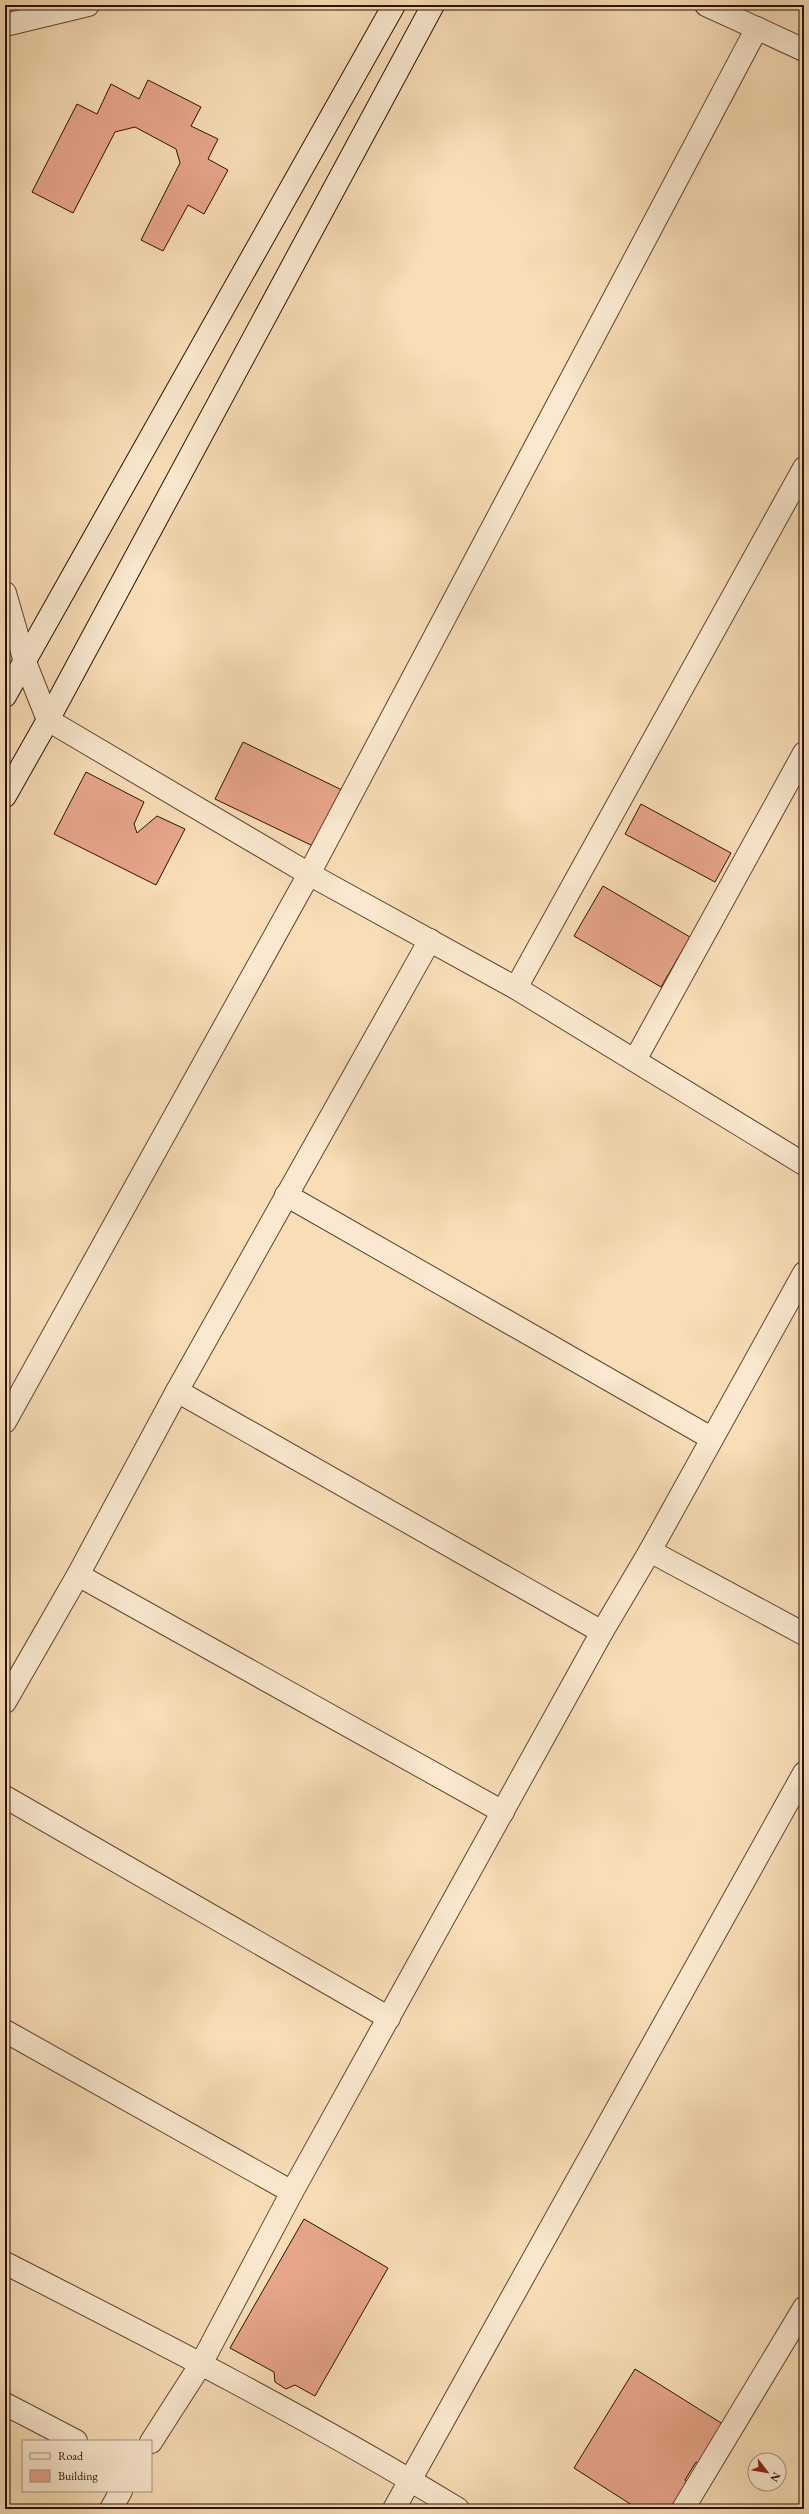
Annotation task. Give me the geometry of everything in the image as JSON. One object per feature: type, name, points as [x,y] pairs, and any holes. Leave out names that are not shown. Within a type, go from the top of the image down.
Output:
[{"type":"street","points":[[5,25],[88,5]]},
{"type":"street","points":[[5,696],[394,5]]},
{"type":"street","points":[[5,796],[48,720],[433,5]]},
{"type":"street","points":[[706,5],[804,50]]},
{"type":"street","points":[[5,1422],[309,874],[757,28]]},
{"type":"street","points":[[516,988],[804,468]]},
{"type":"street","points":[[5,593],[25,662],[48,720],[309,874],[516,988],[804,1164]]},
{"type":"street","points":[[635,1060],[804,753]]},
{"type":"street","points":[[5,1702],[78,1575],[177,1391],[430,940]]},
{"type":"street","points":[[286,1195],[711,1438]]},
{"type":"street","points":[[152,2440],[201,2364],[292,2192],[388,2018],[602,1632],[650,1550],[804,1273]]},
{"type":"street","points":[[177,1391],[602,1632]]},
{"type":"street","points":[[650,1550],[804,1634]]},
{"type":"street","points":[[78,1575],[503,1812]]},
{"type":"street","points":[[394,2509],[804,1773]]},
{"type":"street","points":[[5,1797],[388,2018]]},
{"type":"street","points":[[5,2031],[292,2192]]},
{"type":"street","points":[[5,2263],[201,2364],[411,2480],[458,2509]]},
{"type":"street","points":[[683,2509],[804,2308]]},
{"type":"street","points":[[5,2404],[74,2440]]},
{"type":"street","points":[[111,2509],[120,2492]]},
{"type":"building","points":[[148,80],[201,107],[191,126],[218,139],[208,159],[228,170],[204,214],[188,205],[163,251],[141,240],[180,163],[176,149],[135,127],[115,132],[73,213],[32,192],[77,104],[97,114],[111,84],[139,99]]},
{"type":"building","points":[[243,742],[342,790],[315,847],[215,799]]},
{"type":"building","points":[[86,772],[144,802],[134,824],[137,833],[157,816],[185,829],[156,885],[54,834]]},
{"type":"building","points":[[641,804],[731,853],[715,882],[625,834]]},
{"type":"building","points":[[603,886],[690,937],[661,987],[574,936]]},
{"type":"building","points":[[304,2219],[388,2268],[315,2396],[295,2385],[286,2389],[275,2382],[274,2372],[230,2348]]},
{"type":"building","points":[[635,2369],[726,2426],[702,2466],[696,2462],[685,2480],[689,2483],[672,2509],[638,2509],[574,2468]]}]
